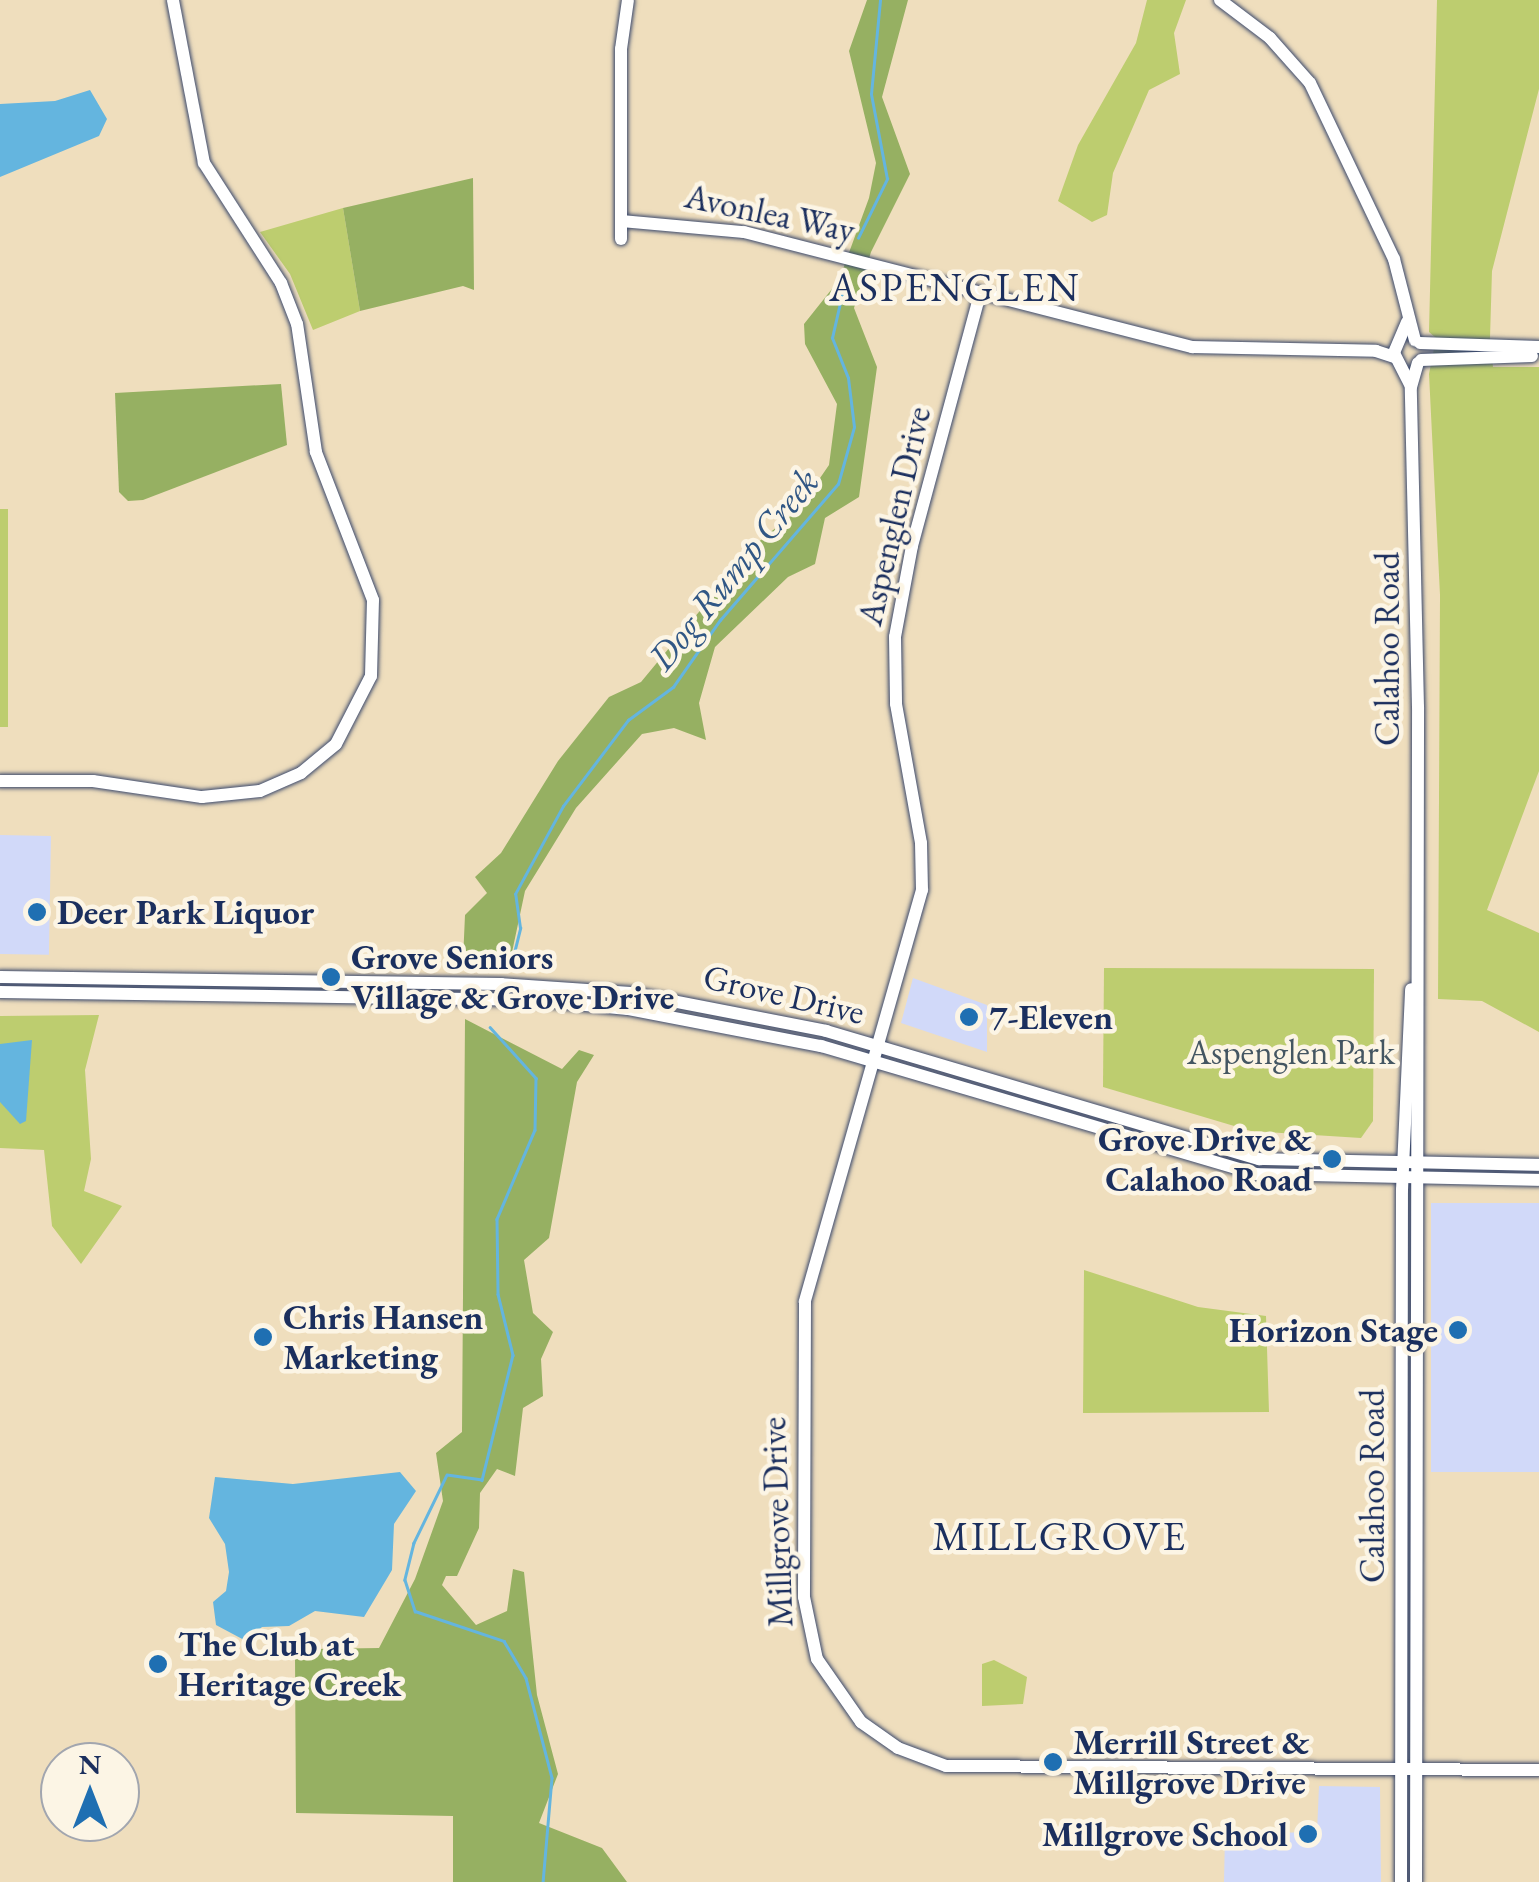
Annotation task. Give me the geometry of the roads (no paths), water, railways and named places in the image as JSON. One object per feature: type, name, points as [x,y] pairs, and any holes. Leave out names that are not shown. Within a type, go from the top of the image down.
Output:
[{"type":"street","points":[[0,781],[93,781],[202,797],[260,791],[301,773],[336,744],[372,676],[373,600],[316,452],[297,324],[275,274],[204,164],[173,0]]},
{"type":"street","points":[[621,240],[621,49],[628,0]]},
{"type":"street","points":[[1220,0],[1270,38],[1310,82],[1394,258],[1407,322],[1417,342]]},
{"type":"street","name":"Avonlea Way","points":[[622,221],[744,232],[1192,346],[1398,352]]},
{"type":"street","name":"Aspenglen Drive","points":[[874,1061],[922,890],[921,843],[893,674],[901,595],[980,294]]},
{"type":"street","points":[[1398,352],[1407,322]]},
{"type":"street","points":[[1398,352],[1417,342],[1539,348]]},
{"type":"street","name":"Calahoo Road","points":[[1401,1882],[1409,1172],[1418,911],[1411,387],[1419,361],[1417,342]]},
{"type":"street","points":[[1398,352],[1419,361],[1539,356]]},
{"type":"street","name":"Calahoo Road","points":[[1398,352],[1411,387]]},
{"type":"street","name":"Grove Drive","points":[[0,977],[572,988],[743,1012],[878,1046],[1234,1154],[1304,1164],[1539,1180]]},
{"type":"street","name":"Grove Drive","points":[[0,992],[572,1003],[739,1027],[874,1061],[1231,1169],[1302,1179],[1539,1165]]},
{"type":"street","name":"Millgrove Drive","points":[[874,1061],[818,1245],[804,1322],[805,1608],[817,1658],[844,1704],[898,1748],[965,1768],[1539,1770]]},
{"type":"street","name":"Calahoo Road","points":[[1409,1172],[1416,1882]]},
{"type":"water","points":[[90,90],[107,119],[99,136],[0,177],[0,104],[55,101]]},
{"type":"water","points":[[32,1040],[26,1121],[20,1124],[0,1102],[0,1044]]},
{"type":"water","points":[[400,1472],[416,1491],[394,1524],[392,1570],[364,1617],[315,1611],[289,1626],[262,1627],[246,1641],[216,1625],[213,1602],[226,1591],[229,1572],[225,1544],[209,1518],[215,1477],[293,1484]]},
{"type":"waterway","name":"Dog Rump Creek","points":[[858,238],[887,179],[871,94],[880,0]]},
{"type":"waterway","name":"Dog Rump Creek","points":[[512,961],[520,928],[515,894],[563,806],[628,720],[673,687],[720,620],[838,484],[854,427],[848,378],[832,338],[845,281]]},
{"type":"waterway","name":"Dog Rump Creek","points":[[490,1027],[536,1078],[535,1130],[497,1219],[498,1294],[513,1355],[482,1480],[447,1475],[414,1543],[405,1580],[415,1611],[504,1641],[526,1678],[552,1778],[543,1882]]},
{"type":"place","name":"Deer Park Liquor","points":[[37,912]]},
{"type":"place","name":"Grove Seniors Village & Grove Drive","points":[[331,977]]},
{"type":"place","name":"7-Eleven","points":[[969,1017]]},
{"type":"place","name":"Grove Drive & Calahoo Road","points":[[1332,1159]]},
{"type":"place","name":"Horizon Stage","points":[[1458,1330]]},
{"type":"place","name":"Chris Hansen Marketing","points":[[263,1337]]},
{"type":"place","name":"The Club at Heritage Creek","points":[[158,1664]]},
{"type":"place","name":"Merrill Street & Millgrove Drive","points":[[1053,1762]]},
{"type":"place","name":"Millgrove School","points":[[1308,1834]]},
{"type":"district","name":"ASPENGLEN","points":[[955,287]]},
{"type":"district","name":"MILLGROVE","points":[[1060,1536]]},
{"type":"park label","name":"Aspenglen Park","points":[[1291,1052]]}]
